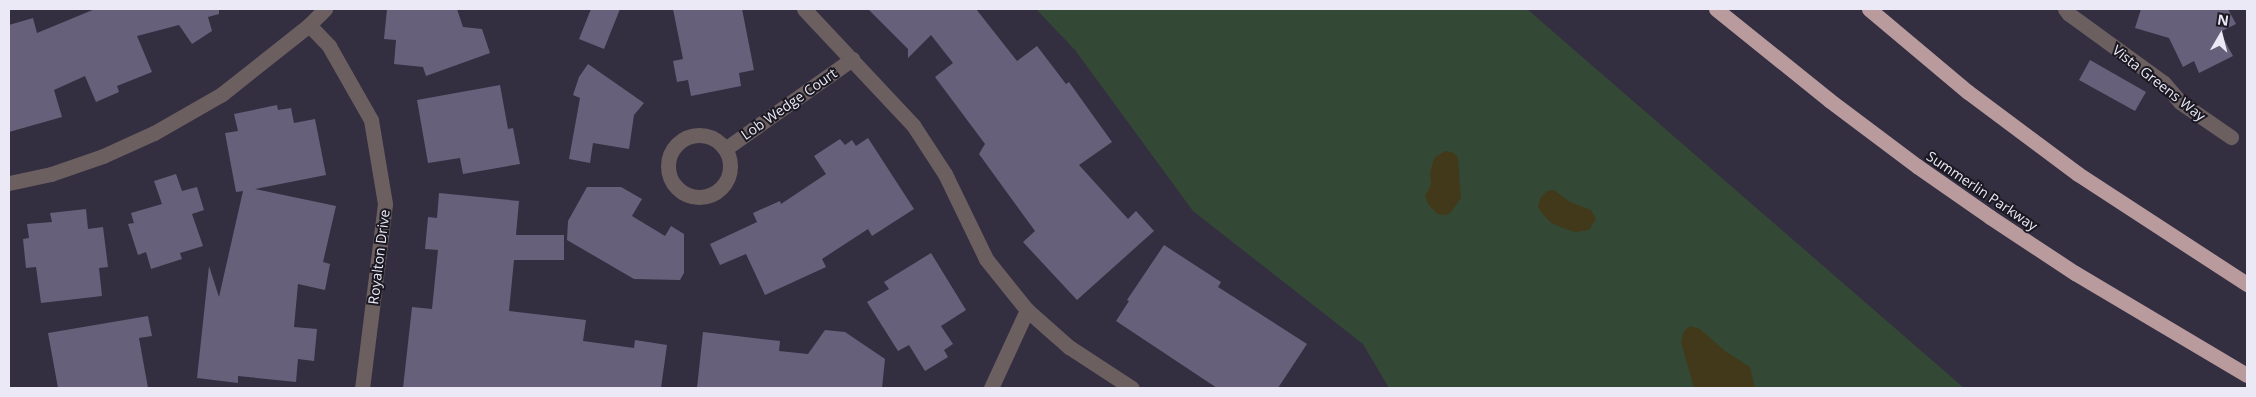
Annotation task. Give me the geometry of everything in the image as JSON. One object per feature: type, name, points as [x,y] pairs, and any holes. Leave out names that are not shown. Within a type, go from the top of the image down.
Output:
[{"type":"highway","name":"Summerlin Parkway","points":[[1716,9],[1829,100],[1974,206],[2075,273],[2247,375]]},
{"type":"highway","points":[[1869,9],[1968,92],[2036,143],[2136,213],[2247,284]]},
{"type":"street","points":[[9,183],[51,174],[103,156],[154,133],[222,94],[326,9]]},
{"type":"street","points":[[804,9],[914,125],[945,174],[986,259],[1027,310],[1069,347],[1132,388]]},
{"type":"street","name":"Vista Greens Way","points":[[2065,9],[2068,14],[2164,83],[2180,102],[2231,137]]},
{"type":"street","name":"Royalton Drive","points":[[310,24],[329,46],[371,120],[386,204],[362,388]]},
{"type":"street","name":"Lob Wedge Court","points":[[725,149],[852,59]]},
{"type":"street","points":[[693,135],[705,135],[717,140],[725,149],[730,160],[730,172],[725,184],[716,192],[705,197],[693,197],[681,192],[672,183],[668,172],[668,160],[673,148],[681,140],[693,135]]},
{"type":"street","points":[[991,388],[1027,310]]},
{"type":"green space","points":[[1036,9],[1527,9],[1964,388],[1389,388],[1363,344],[1193,211],[1075,50]]},
{"type":"sand","points":[[1445,151],[1454,153],[1458,158],[1461,198],[1447,215],[1437,214],[1428,204],[1425,196],[1431,184],[1430,173],[1434,158]]},
{"type":"sand","points":[[1554,190],[1570,202],[1591,210],[1596,219],[1589,230],[1575,232],[1560,227],[1550,222],[1540,211],[1538,206],[1541,197],[1547,191]]},
{"type":"sand","points":[[1690,326],[1700,329],[1725,351],[1750,367],[1755,388],[1694,388],[1681,342],[1684,331]]},
{"type":"building","points":[[95,9],[219,9],[219,14],[208,17],[212,31],[192,44],[179,25],[137,36],[152,72],[117,86],[119,92],[96,102],[85,76],[54,90],[62,117],[9,132],[9,25],[33,18],[37,33]]},
{"type":"building","points":[[387,9],[457,9],[463,27],[482,29],[490,53],[426,76],[423,67],[394,64],[396,40],[384,39]]},
{"type":"building","points":[[591,9],[620,9],[604,49],[579,39]]},
{"type":"building","points":[[673,9],[742,9],[754,70],[739,73],[741,86],[691,96],[688,80],[677,82],[673,61],[683,59]]},
{"type":"building","points":[[868,9],[976,9],[1017,61],[1037,46],[1066,84],[1069,82],[1112,142],[1079,165],[1128,219],[1136,211],[1154,231],[1077,300],[1023,242],[1035,231],[979,154],[985,144],[935,77],[953,63],[931,35],[908,58],[908,49]]},
{"type":"building","points":[[2141,9],[2228,9],[2236,24],[2220,32],[2233,56],[2199,73],[2194,61],[2183,67],[2169,38],[2135,28]]},
{"type":"building","points":[[2090,60],[2146,92],[2135,111],[2079,80]]},
{"type":"building","points":[[588,64],[644,103],[634,115],[629,149],[593,143],[590,163],[569,159],[580,98],[573,95],[579,77]]},
{"type":"building","points":[[500,85],[508,129],[513,128],[520,164],[463,174],[460,158],[428,163],[417,100]]},
{"type":"building","points":[[277,105],[278,110],[291,108],[294,123],[315,119],[326,175],[255,189],[336,206],[323,262],[330,264],[325,290],[298,284],[294,327],[317,329],[314,361],[298,359],[296,382],[238,376],[238,383],[197,378],[209,266],[219,297],[243,191],[236,192],[225,133],[238,131],[234,114]]},
{"type":"building","points":[[868,138],[914,209],[872,236],[868,229],[822,259],[826,267],[765,295],[746,254],[720,265],[710,244],[757,222],[753,213],[780,201],[781,204],[826,174],[814,156],[840,139],[845,145],[852,140],[856,146]]},
{"type":"building","points":[[176,174],[182,191],[197,187],[204,210],[192,214],[203,246],[180,253],[182,259],[151,269],[146,252],[138,255],[128,224],[134,223],[131,213],[162,204],[154,181]]},
{"type":"building","points":[[587,187],[621,187],[642,199],[632,216],[665,236],[671,226],[684,234],[684,273],[680,280],[634,279],[567,240],[568,221]]},
{"type":"building","points":[[439,193],[519,201],[516,235],[564,235],[564,260],[514,260],[509,311],[586,320],[583,341],[634,348],[635,340],[667,345],[661,388],[403,388],[412,307],[432,309],[438,250],[425,249],[428,217],[437,218]]},
{"type":"building","points":[[86,209],[88,229],[103,227],[108,267],[99,268],[102,296],[41,303],[36,267],[26,268],[23,239],[29,238],[27,224],[52,222],[50,213]]},
{"type":"building","points":[[1164,245],[1221,282],[1218,287],[1307,344],[1278,388],[1217,388],[1116,321],[1129,301],[1127,300]]},
{"type":"building","points":[[931,253],[966,310],[941,326],[953,344],[944,350],[948,357],[925,371],[909,345],[898,351],[867,302],[889,289],[884,282]]},
{"type":"building","points":[[148,316],[152,336],[139,338],[148,388],[58,388],[48,333]]},
{"type":"building","points":[[825,330],[845,332],[885,359],[882,388],[697,388],[703,332],[780,341],[779,351],[808,354]]}]
